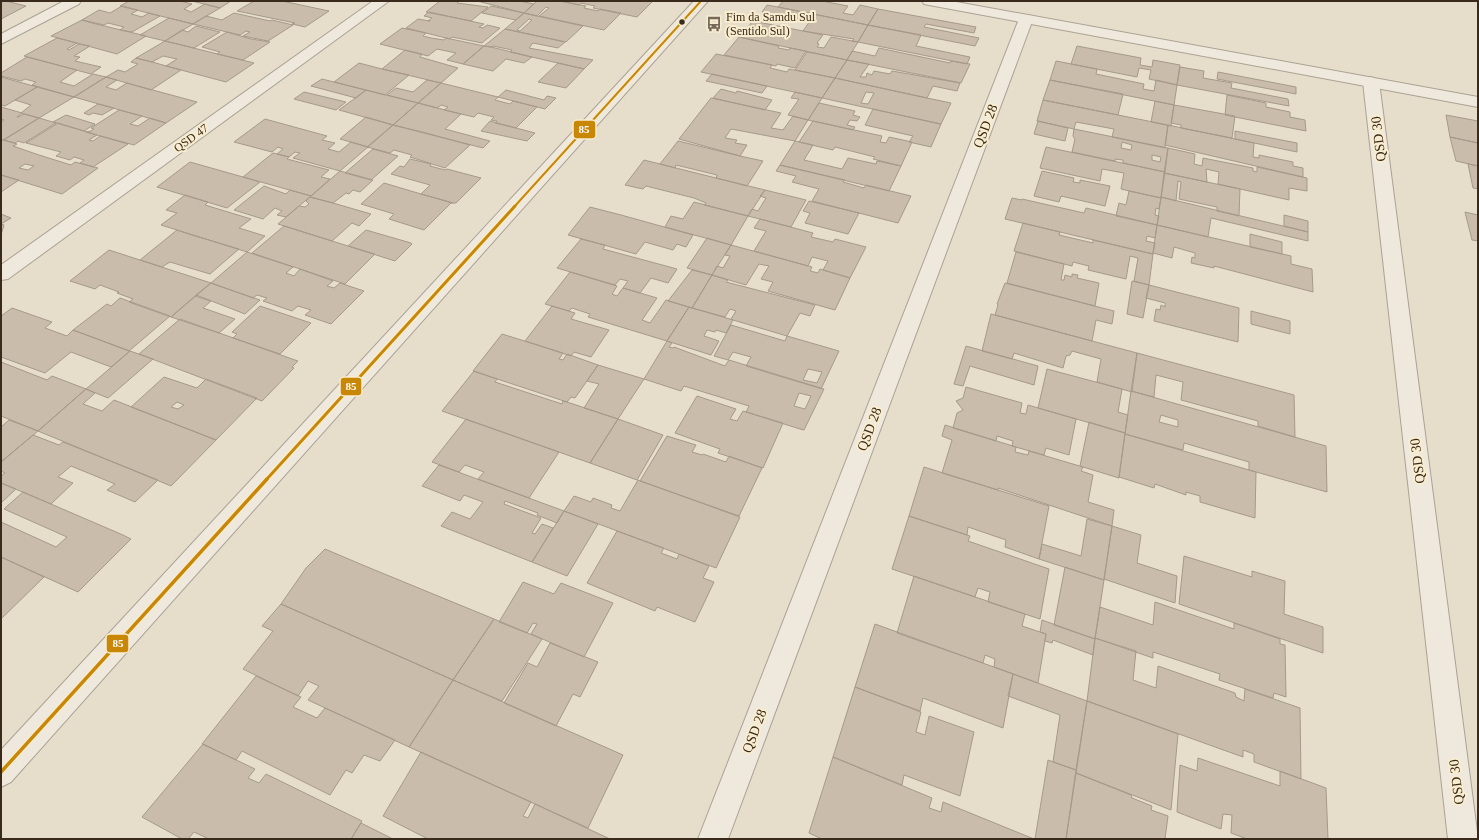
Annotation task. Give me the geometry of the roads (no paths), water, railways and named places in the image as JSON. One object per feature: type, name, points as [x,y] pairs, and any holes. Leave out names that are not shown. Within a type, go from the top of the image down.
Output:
[{"type":"street","points":[[1,40],[74,1]]},
{"type":"street","name":"QSD 47","points":[[1,274],[382,1]]},
{"type":"street","points":[[1,772],[702,1]]},
{"type":"street","points":[[929,1],[1478,102]]},
{"type":"street","name":"QSD 28","points":[[713,839],[1026,19]]},
{"type":"street","name":"QSD 30","points":[[1371,82],[1463,839]]},
{"type":"place","name":"Fim da Samdu Sul (Sentido Sul)","points":[[714,24]]}]
